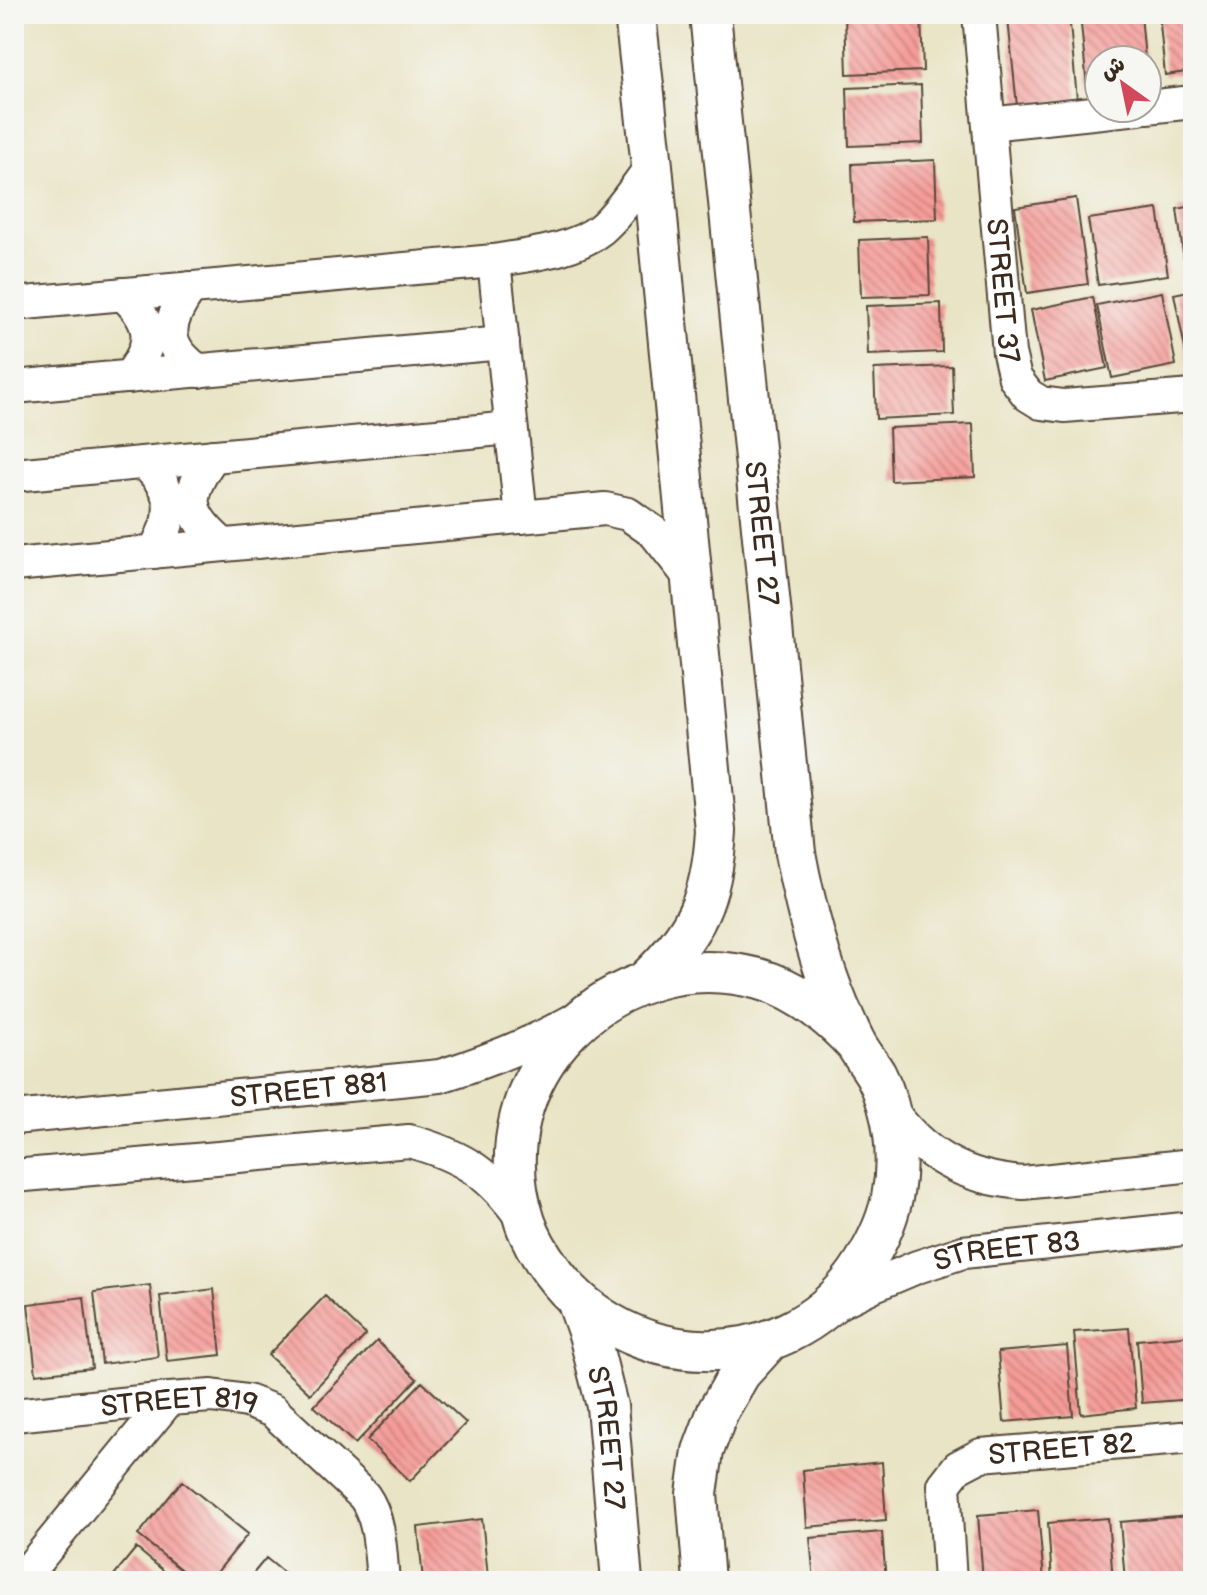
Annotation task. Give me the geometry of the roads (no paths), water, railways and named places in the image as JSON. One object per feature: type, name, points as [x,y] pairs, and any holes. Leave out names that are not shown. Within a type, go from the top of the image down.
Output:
[{"type":"main road","points":[[635,14],[716,831],[714,865],[706,898],[691,929],[671,957],[647,980]]},
{"type":"main road","name":"STREET 27","points":[[710,14],[795,853],[812,932],[839,1008],[856,1044]]},
{"type":"main road","points":[[733,973],[789,990],[836,1023],[856,1044],[876,1076],[888,1106],[896,1168],[892,1199],[869,1258],[828,1307],[769,1341],[725,1350],[681,1349],[639,1339],[599,1318],[566,1290],[540,1255],[525,1222],[516,1165],[518,1136],[524,1107],[549,1055],[589,1012],[647,980],[675,974],[733,973]]},
{"type":"main road","name":"STREET 27","points":[[577,1300],[607,1406],[622,1581]]},
{"type":"main road","points":[[704,1581],[697,1494],[703,1451],[718,1411],[740,1373],[769,1341]]},
{"type":"street","name":"STREET 37","points":[[979,14],[1009,353],[1015,378],[1028,395],[1041,403],[1064,406],[1193,396]]},
{"type":"street","points":[[1163,105],[1193,102]]},
{"type":"street","points":[[989,124],[1083,114]]},
{"type":"street","points":[[14,304],[494,261],[552,250],[586,239],[601,228],[652,166]]},
{"type":"street","points":[[494,261],[521,517]]},
{"type":"street","points":[[191,288],[171,320],[171,339],[186,362],[199,371]]},
{"type":"street","points":[[123,294],[144,317],[146,331],[147,346],[143,360],[129,377]]},
{"type":"street","points":[[14,387],[503,343]]},
{"type":"street","points":[[14,475],[511,428]]},
{"type":"street","points":[[213,456],[195,482],[192,498],[196,514],[205,529],[223,545]]},
{"type":"street","points":[[145,463],[166,489],[170,505],[166,532],[154,552]]},
{"type":"street","points":[[14,565],[605,509],[628,514],[655,533],[692,580]]},
{"type":"street","name":"STREET 881","points":[[14,1118],[440,1076],[492,1060],[542,1038],[589,1012]]},
{"type":"street","points":[[888,1106],[901,1125],[935,1156],[977,1176],[1000,1181],[1023,1183],[1193,1165]]},
{"type":"street","points":[[14,1176],[409,1141],[437,1149],[476,1169],[508,1198],[525,1222]]},
{"type":"street","name":"STREET 83","points":[[828,1307],[917,1267],[963,1252],[1193,1228]]},
{"type":"street","name":"STREET 819","points":[[14,1415],[212,1396],[247,1401],[273,1411],[370,1505],[376,1517],[383,1581]]},
{"type":"street","points":[[20,1581],[169,1399]]},
{"type":"street","name":"STREET 82","points":[[950,1581],[944,1485],[958,1467],[981,1455],[1193,1437]]}]
